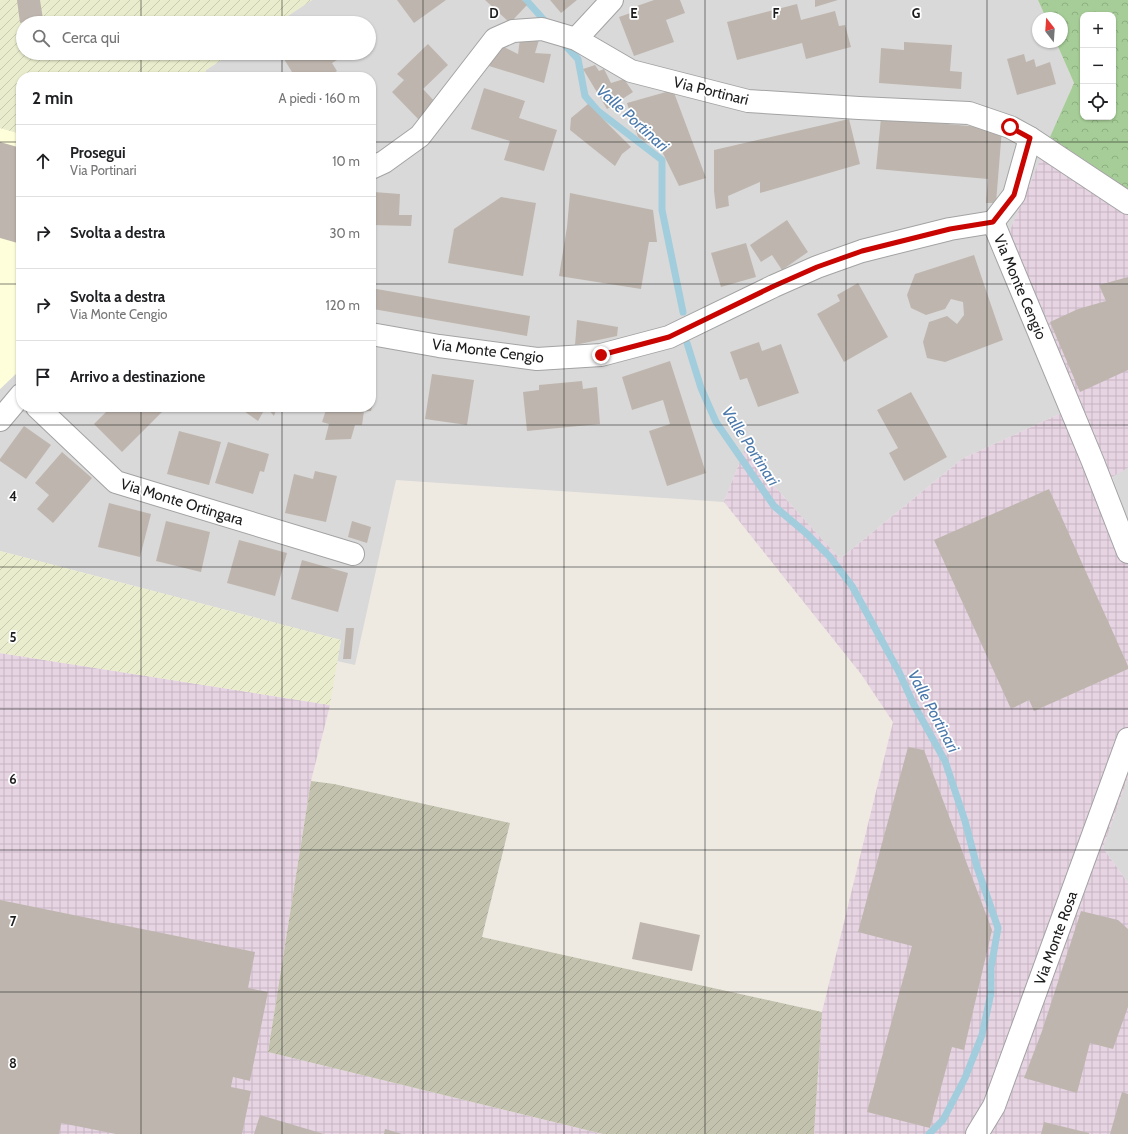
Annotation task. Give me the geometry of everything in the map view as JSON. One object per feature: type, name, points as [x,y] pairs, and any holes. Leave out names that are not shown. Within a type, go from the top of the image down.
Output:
[{"type":"street","points":[[576,39],[612,0]]},
{"type":"street","name":"Via Portinari","points":[[376,166],[384,162],[420,136],[495,39],[513,32],[542,29],[576,39],[631,71],[748,101],[969,113],[1010,127],[1030,138],[1128,203]]},
{"type":"street","points":[[993,222],[1014,195],[1030,138]]},
{"type":"street","name":"Via Monte Cengio","points":[[376,335],[439,346],[537,359],[601,355],[669,337],[774,286],[817,267],[862,251],[950,229],[993,222],[1093,462],[1128,552]]},
{"type":"street","points":[[0,420],[16,401]]},
{"type":"street","name":"Via Monte Ortingara","points":[[42,412],[116,482],[353,554]]},
{"type":"street","name":"Via Monte Rosa","points":[[977,1134],[994,1106],[1128,739]]},
{"type":"shaded area","points":[[0,0],[312,0],[288,16],[16,16],[16,60],[221,60],[206,70],[205,72],[16,72],[16,133],[0,128]]},
{"type":"shaded area","points":[[312,0],[1038,0],[1043,12],[1032,12],[1032,48],[1059,48],[1074,83],[1008,235],[1079,405],[962,459],[840,559],[774,486],[746,446],[724,502],[396,480],[355,665],[337,661],[341,640],[0,551],[0,389],[16,374],[16,412],[376,412],[376,72],[205,72],[206,70],[221,60],[376,60],[376,16],[288,16]]},
{"type":"shaded area","points":[[0,128],[16,133],[16,374],[0,389]]},
{"type":"shaded area","points":[[1050,137],[1128,189],[1128,468],[1112,477],[1128,522],[1128,777],[1103,848],[1128,883],[1128,1134],[814,1134],[822,1012],[893,722],[861,674],[724,502],[746,446],[774,486],[840,559],[962,459],[1079,405],[1008,235]]},
{"type":"shaded area","points":[[1128,468],[1128,522],[1112,476]]},
{"type":"shaded area","points":[[0,551],[341,640],[330,705],[0,653]]},
{"type":"shaded area","points":[[0,653],[330,705],[311,781],[268,1052],[603,1134],[0,1134]]},
{"type":"shaded area","points":[[1128,777],[1128,883],[1103,848]]},
{"type":"shaded area","points":[[311,781],[334,784],[510,823],[482,937],[822,1012],[814,1134],[603,1134],[268,1052]]},
{"type":"green space","points":[[1038,0],[1128,0],[1128,189],[1050,137],[1074,83],[1059,48],[1068,48],[1068,12],[1043,12]]},
{"type":"building","points":[[17,0],[40,0],[43,16],[19,16]]},
{"type":"building","points":[[397,0],[446,0],[414,23]]},
{"type":"building","points":[[485,0],[522,0],[527,5],[510,23]]},
{"type":"building","points":[[550,0],[577,0],[561,13]]},
{"type":"building","points":[[654,0],[680,0],[685,13],[666,20],[674,42],[634,56],[619,17],[639,10],[637,6]]},
{"type":"building","points":[[815,0],[838,0],[815,7]]},
{"type":"building","points":[[797,4],[801,20],[835,11],[839,26],[845,25],[851,47],[806,59],[802,43],[737,60],[727,22]]},
{"type":"building","points":[[520,39],[539,40],[535,53],[551,54],[544,83],[489,66],[495,55],[498,44],[518,54]]},
{"type":"building","points":[[904,42],[952,45],[950,71],[962,72],[961,89],[879,83],[881,48],[904,50]]},
{"type":"building","points":[[428,44],[448,65],[423,89],[437,104],[420,121],[392,92],[404,80],[397,74]]},
{"type":"building","points":[[1024,54],[1026,62],[1034,59],[1036,67],[1050,62],[1056,84],[1017,95],[1007,59]]},
{"type":"building","points":[[285,60],[337,60],[332,63],[337,71],[335,72],[292,72]]},
{"type":"building","points":[[595,65],[599,71],[604,69],[611,83],[624,79],[633,92],[607,109],[583,69]]},
{"type":"building","points":[[484,88],[525,101],[519,118],[557,130],[544,171],[504,160],[510,141],[471,129]]},
{"type":"building","points":[[673,90],[706,178],[679,186],[654,135],[644,141],[638,137],[627,103]]},
{"type":"building","points":[[588,104],[631,147],[622,154],[615,166],[570,130],[571,118]]},
{"type":"building","points":[[881,118],[1002,129],[996,203],[986,203],[988,179],[876,169]]},
{"type":"building","points":[[849,119],[860,164],[760,193],[760,182],[728,196],[729,206],[716,209],[714,191],[714,150]]},
{"type":"building","points":[[0,142],[16,147],[16,243],[0,238]]},
{"type":"building","points":[[376,192],[400,194],[399,215],[412,215],[411,226],[376,225]]},
{"type":"building","points":[[570,193],[653,210],[657,242],[649,242],[641,289],[559,276],[567,227]]},
{"type":"building","points":[[501,197],[536,203],[523,276],[448,263],[454,229]]},
{"type":"building","points":[[787,220],[808,252],[782,270],[772,255],[761,262],[750,245]]},
{"type":"building","points":[[746,243],[756,277],[721,287],[711,253]]},
{"type":"building","points":[[974,255],[1003,340],[945,362],[927,358],[923,342],[929,322],[947,316],[957,324],[964,315],[963,302],[951,299],[945,309],[926,315],[911,308],[907,295],[915,274]]},
{"type":"building","points":[[1128,277],[1128,370],[1080,392],[1050,322],[1078,309],[1106,301],[1099,285]]},
{"type":"building","points":[[858,283],[888,337],[844,362],[817,314],[840,301],[837,295]]},
{"type":"building","points":[[376,289],[530,316],[527,336],[376,310]]},
{"type":"building","points":[[577,320],[618,327],[617,336],[575,345]]},
{"type":"building","points":[[759,342],[762,351],[781,344],[799,393],[758,407],[747,378],[740,380],[730,352]]},
{"type":"building","points":[[670,361],[706,473],[667,486],[649,431],[670,424],[663,400],[632,410],[622,377]]},
{"type":"building","points":[[432,374],[474,380],[467,425],[425,419]]},
{"type":"building","points":[[582,381],[583,389],[597,387],[600,424],[527,431],[523,392],[539,390],[539,385]]},
{"type":"building","points":[[911,392],[947,457],[904,481],[889,453],[898,448],[877,410]]},
{"type":"building","points":[[106,412],[162,412],[122,452],[94,424]]},
{"type":"building","points":[[245,412],[263,412],[258,421]]},
{"type":"building","points":[[325,412],[364,412],[362,425],[355,425],[351,439],[325,440],[329,424],[322,422]]},
{"type":"building","points":[[24,426],[51,445],[26,479],[0,461]]},
{"type":"building","points":[[179,431],[221,442],[209,485],[167,474]]},
{"type":"building","points":[[228,442],[269,454],[264,472],[260,471],[253,494],[215,483]]},
{"type":"building","points":[[62,452],[92,478],[53,523],[37,509],[49,495],[35,483]]},
{"type":"building","points":[[315,471],[337,476],[326,522],[285,513],[294,474],[313,479]]},
{"type":"building","points":[[1049,489],[1128,666],[1128,669],[1034,711],[1029,700],[1011,709],[934,540]]},
{"type":"building","points":[[109,503],[151,514],[140,557],[98,547]]},
{"type":"building","points":[[166,521],[210,532],[201,572],[156,561]]},
{"type":"building","points":[[352,521],[371,527],[367,543],[348,537]]},
{"type":"building","points":[[239,540],[287,553],[275,596],[227,583]]},
{"type":"building","points":[[302,560],[348,573],[338,612],[291,599]]},
{"type":"building","points":[[346,628],[354,628],[351,659],[343,659]]},
{"type":"building","points":[[908,747],[924,750],[992,930],[964,1050],[952,1047],[930,1128],[867,1112],[912,946],[858,932]]},
{"type":"building","points":[[0,900],[255,952],[248,988],[268,992],[250,1081],[233,1077],[231,1087],[251,1091],[242,1134],[116,1134],[61,1123],[59,1134],[0,1134]]},
{"type":"building","points":[[1081,911],[1118,920],[1128,929],[1128,1007],[1113,1049],[1090,1043],[1077,1093],[1024,1078],[1042,1031]]},
{"type":"building","points":[[640,922],[700,935],[692,971],[632,959]]},
{"type":"building","points":[[1122,1092],[1128,1094],[1128,1134],[1110,1134]]},
{"type":"building","points":[[260,1115],[324,1134],[254,1134]]},
{"type":"building","points":[[1044,1122],[1089,1133],[1089,1134],[1041,1134]]},
{"type":"building","points":[[385,1129],[402,1134],[384,1134]]},
{"type":"waterway","name":"Valle Portinari","points":[[526,0],[544,20]]},
{"type":"waterway","name":"Valle Portinari","points":[[565,45],[578,59],[585,96],[598,111],[662,160],[662,210],[683,312]]},
{"type":"waterway","name":"Valle Portinari","points":[[687,343],[701,388],[716,422],[774,506],[806,533],[830,557],[852,586],[899,672],[913,703],[945,761],[965,821],[977,867],[998,928],[991,968],[991,993],[982,1035],[965,1078],[943,1120],[929,1134]]},
{"type":"route","points":[[601,355],[669,337],[774,286],[817,267],[862,251],[950,229],[993,222],[1014,195],[1030,138],[1010,127]]}]
